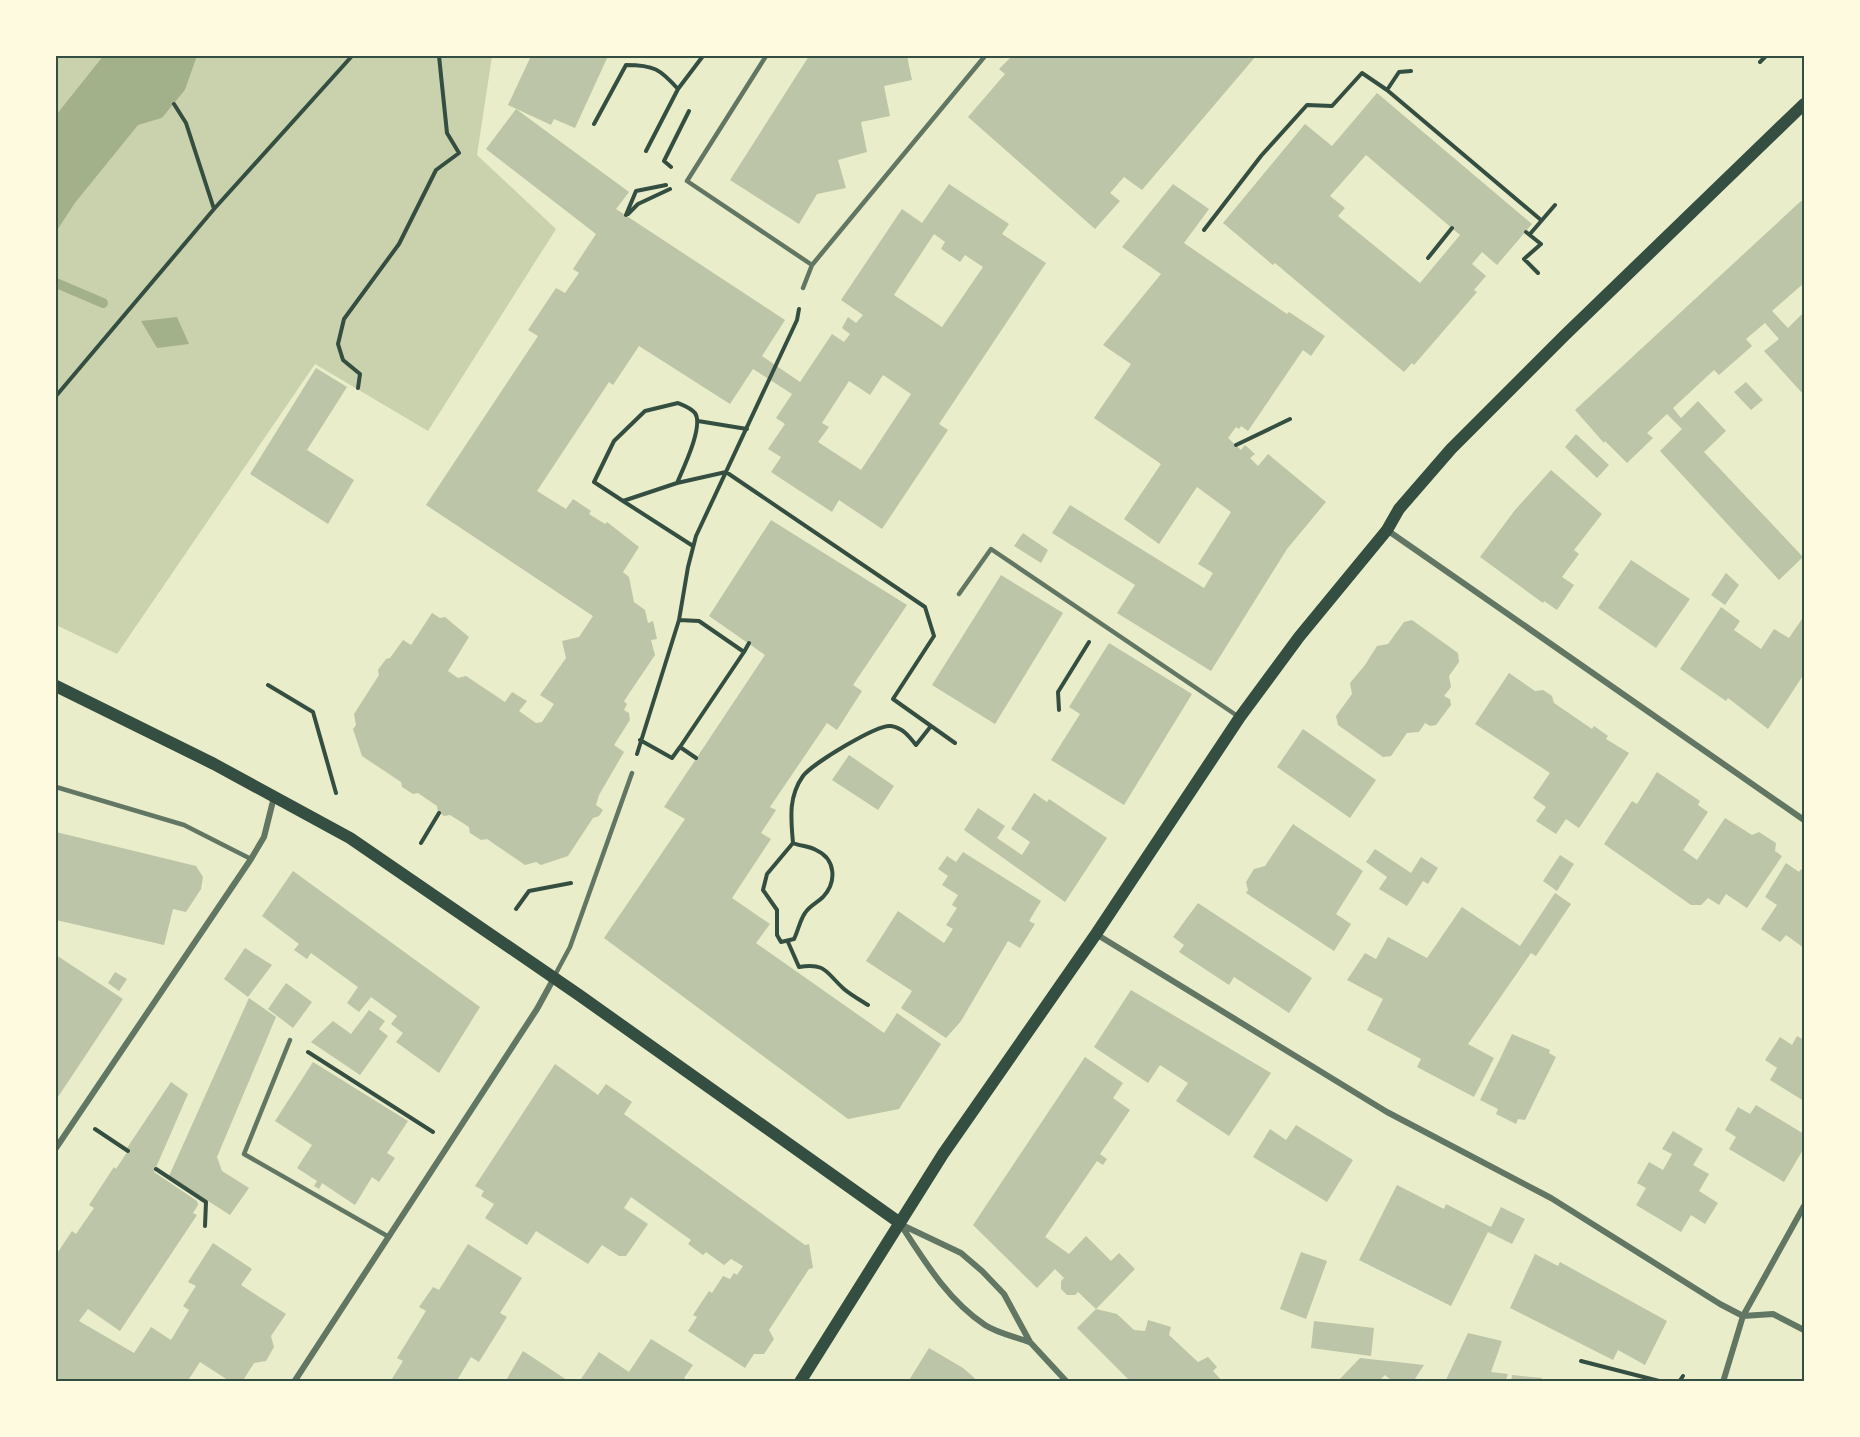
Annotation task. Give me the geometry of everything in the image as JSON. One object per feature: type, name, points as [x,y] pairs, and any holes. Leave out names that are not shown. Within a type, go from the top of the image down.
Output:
[{"type":"main road","points":[[800,1382],[955,1136],[1096,934],[1239,717],[1292,645],[1387,530],[1400,509],[1451,449],[1565,335],[1803,108]]},
{"type":"main road","points":[[56,686],[214,764],[350,838],[554,978],[900,1223]]},
{"type":"street","points":[[1387,530],[1804,819]]},
{"type":"street","points":[[56,1148],[251,859],[264,837],[274,797]]},
{"type":"street","points":[[1096,934],[1387,1112],[1551,1198],[1743,1316],[1773,1314],[1804,1330]]},
{"type":"street","points":[[294,1382],[537,1009],[554,978]]},
{"type":"street","points":[[1723,1382],[1743,1316],[1804,1206]]},
{"type":"street","points":[[900,1223],[939,1284],[986,1326],[1030,1342]]},
{"type":"street","points":[[900,1223],[961,1253],[982,1271],[1004,1294],[1030,1342],[1066,1382]]},
{"type":"lane","points":[[766,56],[687,181],[812,265]]},
{"type":"lane","points":[[803,288],[812,265],[985,56]]},
{"type":"lane","points":[[959,594],[991,549],[1239,717]]},
{"type":"lane","points":[[554,978],[570,947],[596,879],[632,773]]},
{"type":"lane","points":[[56,787],[184,825],[251,859]]},
{"type":"lane","points":[[290,1040],[244,1154],[389,1237]]},
{"type":"path","points":[[56,396],[214,208],[352,56]]},
{"type":"path","points":[[358,388],[360,374],[343,360],[338,344],[344,319],[399,244],[436,170],[459,153],[447,133],[439,56]]},
{"type":"path","points":[[646,151],[678,89],[703,56]]},
{"type":"path","points":[[1760,62],[1766,56]]},
{"type":"path","points":[[594,124],[626,65],[650,65],[666,75],[678,89]]},
{"type":"path","points":[[1387,90],[1399,72],[1411,71]]},
{"type":"path","points":[[1204,230],[1262,156],[1307,105],[1332,106],[1362,73],[1387,90],[1541,220]]},
{"type":"path","points":[[174,104],[186,123],[214,208]]},
{"type":"path","points":[[664,161],[689,111]]},
{"type":"path","points":[[687,181],[638,204],[626,215],[636,191],[687,181]]},
{"type":"path","points":[[1538,273],[1524,259],[1541,244],[1528,233],[1555,205]]},
{"type":"path","points":[[1428,258],[1452,228]]},
{"type":"path","points":[[632,773],[640,740],[679,620],[693,546],[797,320],[803,288]]},
{"type":"path","points":[[677,483],[691,450],[698,421],[694,411],[678,403],[645,411],[614,441],[594,482],[693,546]]},
{"type":"path","points":[[1236,445],[1290,419]]},
{"type":"path","points":[[698,421],[747,429]]},
{"type":"path","points":[[623,501],[677,483],[726,472],[925,608],[934,636],[892,699],[955,743]]},
{"type":"path","points":[[679,620],[699,621],[744,652]]},
{"type":"path","points":[[1059,710],[1058,692],[1100,623]]},
{"type":"path","points":[[640,740],[672,758],[749,644]]},
{"type":"path","points":[[268,685],[313,712],[336,793]]},
{"type":"path","points":[[793,843],[825,855],[834,876],[830,887],[803,915],[794,939],[781,942],[777,935],[777,910],[763,890],[767,874],[793,843],[793,800],[803,776],[816,763],[874,729],[891,726],[906,732],[916,745],[931,726]]},
{"type":"path","points":[[680,747],[696,758]]},
{"type":"path","points":[[421,843],[439,813]]},
{"type":"path","points":[[516,909],[529,891],[596,879]]},
{"type":"path","points":[[788,942],[799,967],[814,965],[823,967],[842,988],[868,1005]]},
{"type":"path","points":[[290,1040],[450,1142]]},
{"type":"path","points":[[77,1116],[128,1151]]},
{"type":"path","points":[[156,1169],[206,1202],[206,1226]]},
{"type":"path","points":[[1581,1361],[1663,1382]]},
{"type":"path","points":[[1679,1382],[1683,1376]]},
{"type":"shaded area","points":[[56,56],[103,56],[56,115]]},
{"type":"shaded area","points":[[103,56],[197,56],[185,90],[162,118],[138,125],[75,203],[56,232],[56,115]]},
{"type":"shaded area","points":[[197,56],[492,56],[477,155],[556,229],[428,431],[315,364],[117,654],[56,625],[56,232],[75,203],[138,124],[162,118],[185,90]]},
{"type":"shaded area","points":[[177,317],[189,344],[157,348],[141,321]]},
{"type":"building","points":[[531,56],[608,56],[575,128],[554,119],[551,125],[508,105]]},
{"type":"building","points":[[809,56],[907,56],[912,80],[884,86],[890,116],[861,122],[867,152],[838,160],[846,188],[817,194],[799,224],[730,180]]},
{"type":"building","points":[[1012,56],[1256,56],[1142,190],[1124,177],[1110,193],[1120,201],[1095,229],[968,117],[1005,74],[999,69]]},
{"type":"building","points":[[1377,93],[1532,224],[1497,265],[1482,252],[1472,264],[1486,276],[1474,290],[1477,292],[1414,365],[1412,363],[1404,372],[1275,263],[1273,265],[1223,223],[1305,124],[1332,146]],"holes":[[[1366,155],[1460,235],[1420,283],[1338,216],[1345,208],[1330,196]]]},
{"type":"building","points":[[516,109],[629,192],[616,209],[785,320],[762,356],[800,382],[832,334],[844,342],[850,334],[842,328],[848,317],[856,323],[863,315],[841,300],[902,209],[922,223],[949,184],[1009,224],[1002,234],[1046,263],[939,424],[948,430],[882,529],[839,500],[832,512],[771,472],[781,457],[768,449],[785,424],[776,418],[792,394],[753,369],[730,404],[639,346],[613,385],[609,382],[537,491],[566,509],[573,499],[591,511],[589,514],[605,524],[607,522],[639,547],[623,572],[629,577],[634,602],[645,610],[648,623],[653,621],[657,639],[651,640],[655,655],[624,701],[627,704],[624,710],[629,713],[630,720],[614,745],[624,752],[599,795],[596,805],[603,810],[599,816],[593,818],[568,856],[541,865],[536,862],[525,865],[487,839],[481,840],[470,833],[469,827],[450,815],[444,816],[438,812],[437,806],[418,793],[413,794],[402,787],[401,782],[362,756],[353,729],[356,725],[354,714],[379,675],[378,670],[403,640],[411,645],[432,613],[440,618],[445,617],[469,637],[448,671],[458,678],[466,676],[505,702],[512,692],[527,701],[519,711],[536,723],[542,722],[554,704],[540,695],[566,658],[562,641],[579,637],[593,616],[426,505],[538,336],[528,330],[556,288],[565,293],[579,273],[573,269],[596,234],[486,149]],"holes":[[[934,234],[945,242],[941,249],[960,262],[965,255],[983,267],[942,327],[894,295]],[[883,375],[911,394],[861,470],[818,442],[829,427],[822,423],[849,381],[870,395]]]},
{"type":"building","points":[[1173,184],[1209,209],[1184,243],[1287,314],[1289,312],[1325,336],[1311,356],[1303,350],[1248,431],[1241,426],[1239,429],[1236,427],[1228,438],[1241,450],[1245,445],[1255,454],[1250,458],[1258,466],[1268,454],[1326,502],[1287,549],[1211,671],[1117,613],[1135,585],[1052,533],[1070,505],[1204,588],[1213,573],[1198,564],[1231,512],[1197,487],[1159,544],[1124,519],[1161,464],[1094,418],[1131,364],[1103,345],[1161,274],[1122,247]]},
{"type":"building","points":[[1801,201],[1804,202],[1804,283],[1772,311],[1788,328],[1804,312],[1804,395],[1764,351],[1779,339],[1765,323],[1746,339],[1752,346],[1719,375],[1714,370],[1673,408],[1681,418],[1698,401],[1726,431],[1704,452],[1803,557],[1779,580],[1660,451],[1682,429],[1667,414],[1647,433],[1653,438],[1627,463],[1605,441],[1604,443],[1575,410]]},
{"type":"building","points":[[316,368],[347,387],[307,450],[354,480],[328,524],[250,474]]},
{"type":"building","points":[[1746,382],[1763,400],[1751,410],[1734,392]]},
{"type":"building","points":[[1576,434],[1609,465],[1597,478],[1565,447]]},
{"type":"building","points":[[1551,470],[1602,514],[1574,550],[1579,554],[1562,577],[1574,585],[1557,610],[1544,601],[1543,603],[1480,557],[1515,510]]},
{"type":"building","points":[[771,520],[907,605],[853,685],[862,691],[837,730],[827,723],[770,807],[776,810],[761,833],[771,839],[732,898],[770,924],[756,943],[884,1033],[897,1013],[941,1044],[899,1109],[848,1119],[604,938],[685,819],[664,807],[765,655],[709,616]]},
{"type":"building","points":[[1023,533],[1048,550],[1041,563],[1014,546]]},
{"type":"building","points":[[1631,560],[1690,599],[1656,648],[1598,608]]},
{"type":"building","points":[[1726,573],[1739,585],[1725,605],[1711,595]]},
{"type":"building","points":[[1001,575],[1063,613],[995,724],[932,685]]},
{"type":"building","points":[[1721,607],[1740,621],[1734,630],[1761,649],[1774,629],[1789,638],[1804,616],[1804,674],[1768,729],[1728,698],[1726,701],[1680,669]]},
{"type":"building","points":[[1412,620],[1458,653],[1459,662],[1449,676],[1451,687],[1444,696],[1450,699],[1451,705],[1436,725],[1430,726],[1425,723],[1419,732],[1407,733],[1391,756],[1383,757],[1338,725],[1336,716],[1352,694],[1350,683],[1377,646],[1388,644],[1404,622]]},
{"type":"building","points":[[1109,643],[1192,694],[1124,805],[1051,760],[1080,714],[1069,707]]},
{"type":"building","points":[[1509,673],[1535,691],[1543,690],[1552,696],[1554,703],[1592,729],[1594,726],[1608,736],[1606,739],[1629,753],[1579,828],[1566,819],[1556,834],[1536,821],[1546,807],[1533,798],[1550,773],[1475,724]]},
{"type":"building","points":[[1303,729],[1376,780],[1350,818],[1277,767]]},
{"type":"building","points":[[849,755],[894,786],[878,810],[832,780]]},
{"type":"building","points":[[1657,772],[1700,801],[1698,805],[1708,812],[1683,850],[1697,860],[1725,818],[1752,835],[1759,832],[1776,843],[1775,851],[1782,856],[1747,908],[1726,894],[1719,905],[1708,898],[1701,905],[1691,905],[1604,844],[1632,801],[1637,804]]},
{"type":"building","points":[[1034,793],[1047,802],[1049,799],[1107,838],[1065,902],[964,830],[978,808],[1005,826],[997,838],[1022,855],[1030,842],[1011,829]]},
{"type":"building","points":[[1293,824],[1363,871],[1336,914],[1351,924],[1334,951],[1246,893],[1248,890],[1246,882],[1254,869],[1265,866]]},
{"type":"building","points":[[56,832],[196,866],[203,877],[201,889],[186,912],[173,909],[164,945],[56,920]]},
{"type":"building","points":[[1375,849],[1411,873],[1421,857],[1438,868],[1428,884],[1423,881],[1407,906],[1379,889],[1387,877],[1366,862]]},
{"type":"building","points":[[963,852],[1041,901],[1029,921],[1035,924],[1020,948],[1008,941],[961,1021],[946,1038],[901,1008],[912,991],[866,961],[898,911],[944,943],[953,929],[946,925],[957,908],[952,905],[958,895],[942,885],[948,876],[938,869],[947,856],[956,862]]},
{"type":"building","points":[[1560,855],[1574,864],[1557,891],[1543,881]]},
{"type":"building","points":[[1786,863],[1799,872],[1801,869],[1804,872],[1804,948],[1786,935],[1780,942],[1761,929],[1777,905],[1765,897]]},
{"type":"building","points":[[293,871],[480,1007],[439,1073],[396,1042],[403,1033],[391,1024],[397,1016],[371,997],[359,1012],[347,1003],[358,987],[311,953],[307,959],[294,950],[299,944],[262,916]]},
{"type":"building","points":[[1555,893],[1571,904],[1536,956],[1531,953],[1468,1044],[1494,1058],[1474,1097],[1417,1067],[1421,1059],[1367,1030],[1383,999],[1347,980],[1365,953],[1376,959],[1388,937],[1427,958],[1462,907],[1520,946]]},
{"type":"building","points":[[1198,903],[1312,978],[1289,1013],[1234,977],[1229,985],[1179,952],[1184,945],[1173,937]]},
{"type":"building","points":[[245,948],[272,965],[248,997],[224,979]]},
{"type":"building","points":[[56,955],[123,999],[56,1100]]},
{"type":"building","points":[[115,972],[127,979],[119,991],[108,983]]},
{"type":"building","points":[[286,983],[312,1002],[293,1028],[268,1009]]},
{"type":"building","points":[[1131,990],[1271,1073],[1229,1136],[1176,1101],[1188,1083],[1160,1065],[1148,1083],[1094,1047]]},
{"type":"building","points":[[249,998],[276,1017],[217,1157],[222,1171],[249,1188],[230,1215],[169,1176]]},
{"type":"building","points":[[369,1010],[385,1021],[379,1029],[388,1036],[360,1075],[311,1042],[333,1021],[351,1034]]},
{"type":"building","points":[[1512,1034],[1550,1050],[1549,1053],[1556,1057],[1525,1120],[1518,1119],[1516,1124],[1496,1114],[1498,1109],[1480,1100]]},
{"type":"building","points":[[1797,1036],[1804,1040],[1804,1101],[1770,1080],[1777,1068],[1765,1060],[1780,1037],[1792,1045]]},
{"type":"building","points":[[1085,1057],[1123,1083],[1113,1098],[1130,1110],[1100,1154],[1107,1159],[1103,1165],[1097,1161],[1045,1237],[1069,1254],[1086,1236],[1111,1261],[1119,1253],[1135,1269],[1096,1309],[1078,1292],[1075,1295],[1067,1295],[1061,1289],[1061,1281],[1064,1278],[1055,1269],[1037,1288],[973,1225]]},
{"type":"building","points":[[313,1062],[408,1121],[387,1153],[395,1158],[379,1182],[372,1177],[355,1205],[322,1183],[319,1189],[314,1186],[317,1181],[297,1168],[312,1145],[275,1121]]},
{"type":"building","points":[[555,1064],[598,1095],[606,1084],[632,1102],[624,1114],[805,1245],[809,1244],[813,1268],[809,1269],[769,1330],[774,1339],[764,1354],[754,1354],[745,1368],[688,1331],[697,1317],[693,1315],[709,1291],[712,1293],[723,1276],[730,1279],[734,1273],[737,1275],[743,1266],[731,1259],[724,1265],[706,1252],[703,1255],[688,1244],[691,1240],[631,1197],[624,1208],[648,1224],[626,1256],[619,1256],[602,1245],[588,1264],[536,1231],[527,1245],[485,1218],[494,1204],[481,1196],[484,1191],[475,1186]]},
{"type":"building","points":[[171,1082],[188,1094],[154,1172],[197,1201],[198,1205],[193,1213],[197,1215],[120,1331],[88,1309],[79,1321],[134,1353],[151,1327],[171,1340],[189,1310],[183,1306],[196,1286],[188,1282],[213,1243],[252,1269],[241,1285],[286,1314],[271,1336],[274,1347],[266,1361],[254,1363],[242,1382],[231,1382],[200,1362],[187,1382],[56,1382],[56,1255],[72,1231],[76,1234],[94,1208],[89,1205],[114,1167],[116,1169],[129,1149],[127,1148]]},
{"type":"building","points":[[1756,1105],[1804,1134],[1804,1148],[1784,1182],[1729,1149],[1736,1137],[1725,1130],[1738,1107],[1750,1114]]},
{"type":"building","points":[[1296,1125],[1353,1160],[1327,1202],[1253,1157],[1270,1129],[1286,1140]]},
{"type":"building","points":[[1673,1131],[1703,1149],[1693,1165],[1709,1174],[1699,1191],[1718,1203],[1705,1224],[1691,1215],[1681,1232],[1636,1205],[1646,1188],[1637,1183],[1649,1162],[1663,1170],[1672,1154],[1662,1149]]},
{"type":"building","points":[[1397,1185],[1444,1209],[1446,1204],[1491,1227],[1501,1207],[1525,1219],[1512,1244],[1488,1232],[1451,1306],[1359,1260]]},
{"type":"building","points":[[468,1244],[522,1278],[500,1313],[507,1317],[479,1362],[471,1357],[456,1382],[390,1382],[403,1361],[397,1358],[426,1311],[419,1307],[433,1287],[439,1290]]},
{"type":"building","points":[[1301,1252],[1327,1261],[1306,1319],[1280,1309]]},
{"type":"building","points":[[1535,1254],[1558,1266],[1560,1262],[1667,1321],[1645,1365],[1618,1350],[1613,1360],[1510,1308]]},
{"type":"building","points":[[1096,1309],[1117,1314],[1134,1330],[1145,1331],[1148,1320],[1171,1327],[1169,1335],[1198,1362],[1208,1357],[1217,1367],[1213,1371],[1223,1382],[1131,1382],[1077,1328]]},
{"type":"building","points":[[1314,1321],[1374,1328],[1371,1356],[1311,1348]]},
{"type":"building","points":[[1468,1333],[1502,1341],[1491,1372],[1508,1374],[1505,1382],[1445,1382]]},
{"type":"building","points":[[651,1339],[693,1365],[684,1378],[689,1382],[579,1382],[599,1352],[629,1372]]},
{"type":"building","points":[[929,1348],[963,1368],[979,1382],[908,1382]]},
{"type":"building","points":[[523,1351],[570,1382],[505,1382]]},
{"type":"building","points":[[1360,1358],[1424,1365],[1413,1382],[1393,1382],[1385,1375],[1378,1382],[1337,1382]]},
{"type":"building","points":[[1512,1375],[1542,1378],[1541,1382],[1511,1382]]},
{"type":"waterway","points":[[56,283],[103,303]]}]
